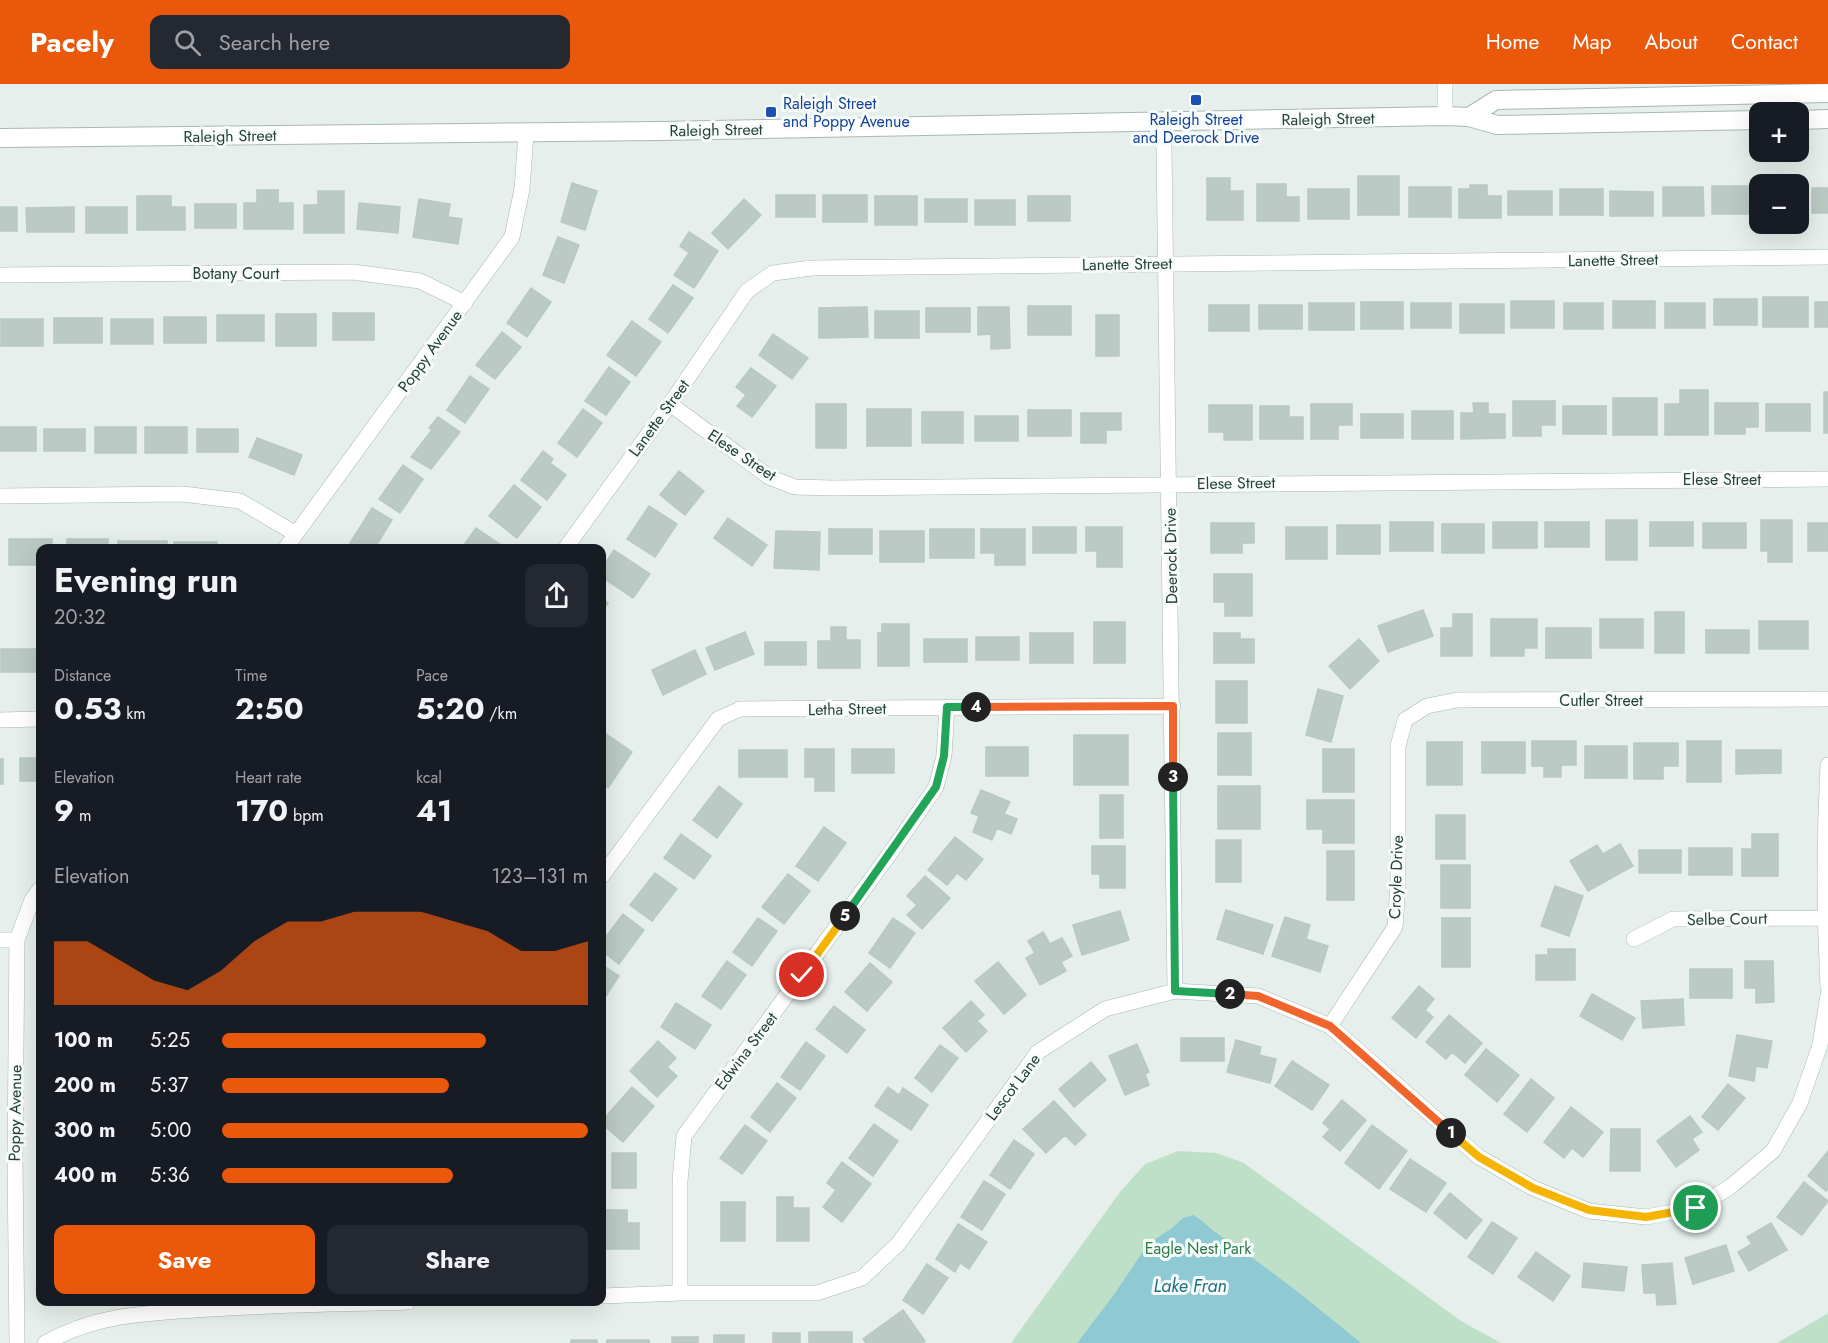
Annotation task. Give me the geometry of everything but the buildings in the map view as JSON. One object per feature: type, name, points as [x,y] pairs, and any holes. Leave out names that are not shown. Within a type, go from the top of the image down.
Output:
[{"type":"street","points":[[1445,84],[1445,116]]},
{"type":"street","points":[[1469,117],[1496,100],[1828,93]]},
{"type":"street","name":"Raleigh Street","points":[[0,138],[526,134],[1445,116],[1469,117],[1497,125],[1749,120]]},
{"type":"street","points":[[1809,120],[1828,119]]},
{"type":"street","name":"Deerock Drive","points":[[1155,123],[1164,147],[1175,991]]},
{"type":"street","name":"Poppy Avenue","points":[[289,544],[512,237],[522,189],[526,134]]},
{"type":"street","name":"Lanette Street","points":[[569,544],[670,404],[747,291],[773,273],[812,268],[1828,257]]},
{"type":"street","name":"Botany Court","points":[[0,275],[353,272],[420,280],[465,303]]},
{"type":"street","name":"Elese Street","points":[[670,404],[769,477],[795,487],[1828,479]]},
{"type":"street","points":[[0,496],[183,494],[240,501],[296,534]]},
{"type":"street","name":"Cutler Street","points":[[1398,746],[1405,720],[1427,706],[1456,700],[1828,699]]},
{"type":"street","name":"Letha Street","points":[[606,871],[718,719],[740,710],[1173,706]]},
{"type":"street","name":"Edwina Street","points":[[680,1293],[680,1181],[684,1136],[890,854],[936,787],[944,756],[947,707]]},
{"type":"street","points":[[0,720],[36,719]]},
{"type":"street","name":"Croyle Drive","points":[[1330,1026],[1395,927],[1398,885],[1398,746]]},
{"type":"street","points":[[1828,765],[1824,841],[1824,918],[1828,987]]},
{"type":"street","name":"Poppy Avenue","points":[[17,1343],[7,1159],[17,940],[36,894]]},
{"type":"street","name":"Selbe Court","points":[[1634,939],[1673,919],[1824,918]]},
{"type":"street","points":[[0,940],[17,940]]},
{"type":"street","name":"Lescot Lane","points":[[606,1296],[680,1293],[817,1293],[862,1278],[898,1244],[1038,1052],[1105,1009],[1175,991],[1258,996],[1330,1026],[1479,1157],[1533,1188],[1589,1210],[1646,1217],[1696,1208],[1730,1186],[1773,1150],[1800,1103],[1820,1045],[1828,995]]},
{"type":"street","points":[[45,1343],[84,1326],[124,1315],[231,1306]]},
{"type":"green space","name":"Eagle Nest Park","points":[[1178,1151],[1216,1153],[1244,1163],[1461,1321],[1501,1343],[1011,1343],[1120,1192],[1145,1164]]},
{"type":"green space","points":[[1828,1313],[1828,1343],[1777,1343],[1825,1315]]},
{"type":"water","name":"Lake Fran","points":[[1193,1215],[1273,1273],[1361,1343],[1077,1343],[1113,1296],[1148,1244],[1183,1218]]},
{"type":"place","name":"Raleigh Street and Deerock Drive","points":[[1196,100]]},
{"type":"place","name":"Raleigh Street and Poppy Avenue","points":[[771,112]]},
{"type":"route","points":[[802,975],[936,787],[944,756],[947,707],[1173,706],[1175,991],[1258,996],[1330,1026],[1479,1157],[1533,1188],[1589,1210],[1646,1217],[1696,1208]]}]
